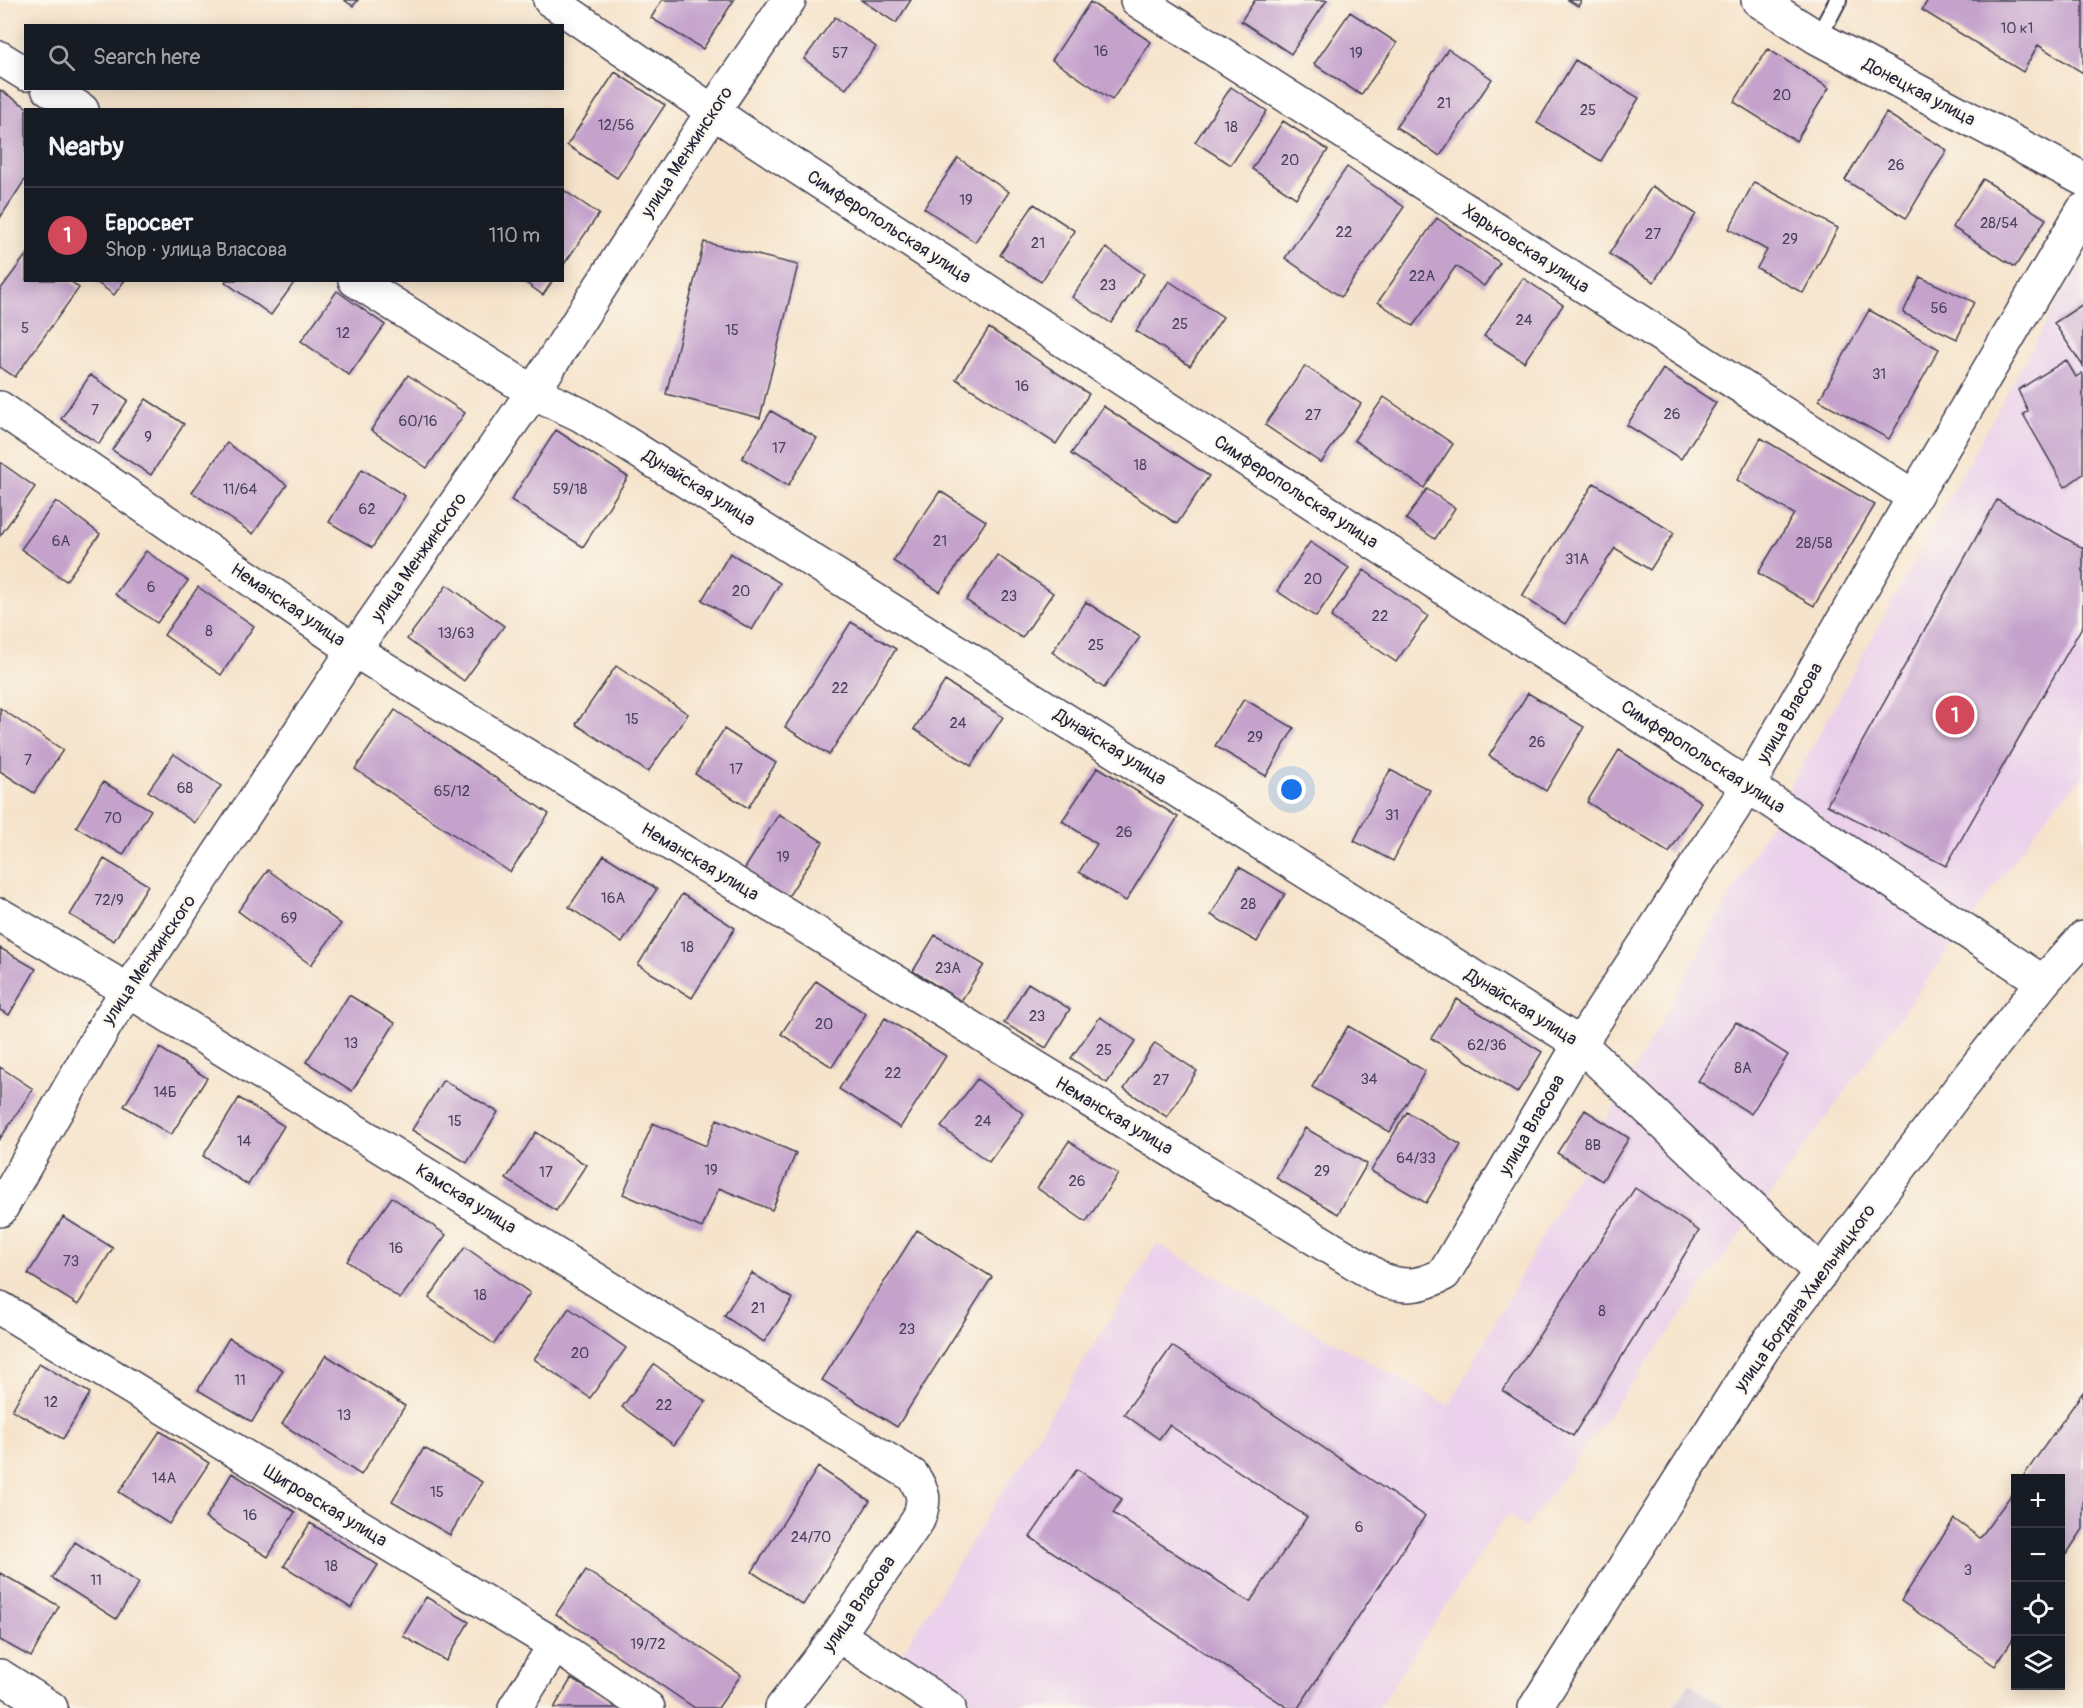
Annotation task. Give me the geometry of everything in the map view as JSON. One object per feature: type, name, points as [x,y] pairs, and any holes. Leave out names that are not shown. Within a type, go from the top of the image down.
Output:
[{"type":"street","name":"Симферопольская улица","points":[[550,0],[747,135],[1748,786],[2043,982]]},
{"type":"street","name":"улица Менжинского","points":[[0,1210],[107,1022],[354,650],[533,392],[713,111],[789,0]]},
{"type":"street","name":"Харьковская улица","points":[[1137,0],[1914,497]]},
{"type":"street","name":"Донецкая улица","points":[[1758,0],[1818,38],[2083,179]]},
{"type":"street","points":[[0,58],[24,73]]},
{"type":"street","points":[[51,90],[79,108]]},
{"type":"street","name":"улица Власова","points":[[1415,1285],[1444,1274],[1580,1044],[1748,786],[2083,210]]},
{"type":"street","name":"Дунайская улица","points":[[358,282],[533,392],[581,414],[1580,1044],[1821,1273]]},
{"type":"street","name":"Неманская улица","points":[[0,408],[354,650],[1383,1280],[1398,1286],[1415,1285]]},
{"type":"street","name":"Камская улица","points":[[0,915],[129,991],[912,1475],[923,1494]]},
{"type":"street","name":"улица Богдана Хмельницкого","points":[[1535,1708],[1763,1349],[1960,1088],[2043,982],[2083,938]]},
{"type":"street","name":"Щигровская улица","points":[[0,1308],[555,1646],[648,1708]]},
{"type":"street","name":"улица Власова","points":[[782,1708],[838,1635],[918,1520],[923,1507],[923,1494]]},
{"type":"street","points":[[838,1635],[950,1708]]},
{"type":"street","points":[[514,1708],[555,1646]]},
{"type":"street","points":[[0,1676],[51,1708]]},
{"type":"lane","points":[[1818,38],[1838,0]]},
{"type":"shaded area","points":[[2076,268],[2083,270],[2083,777],[2054,806],[1526,1528],[1507,1514],[1378,1708],[982,1708],[902,1653],[1157,1244],[1449,1406]]},
{"type":"shaded area","points":[[1689,1683],[1725,1708],[1673,1708]]},
{"type":"building","points":[[344,0],[358,0],[353,6]]},
{"type":"building","points":[[662,0],[734,0],[703,49],[651,18]]},
{"type":"building","points":[[861,0],[911,0],[896,23]]},
{"type":"building","points":[[1255,0],[1327,0],[1291,54],[1241,21]]},
{"type":"building","points":[[1568,0],[1582,0],[1578,6]]},
{"type":"building","points":[[1928,0],[2083,0],[2083,73],[2038,45],[2023,72],[1922,10]]},
{"type":"building","points":[[1090,2],[1151,42],[1112,100],[1052,60]]},
{"type":"building","points":[[1350,12],[1397,43],[1361,95],[1314,64]]},
{"type":"building","points":[[835,17],[876,47],[846,89],[804,59]]},
{"type":"building","points":[[1448,49],[1492,79],[1440,156],[1396,127]]},
{"type":"building","points":[[1768,49],[1829,88],[1796,141],[1734,102]]},
{"type":"building","points":[[1575,60],[1639,98],[1601,161],[1537,123]]},
{"type":"building","points":[[615,72],[665,105],[617,178],[567,145]]},
{"type":"building","points":[[1231,87],[1267,111],[1231,165],[1195,142]]},
{"type":"building","points":[[0,90],[28,108],[24,108],[24,181],[0,218]]},
{"type":"building","points":[[1886,113],[1947,150],[1906,218],[1845,180]]},
{"type":"building","points":[[1283,121],[1328,150],[1296,198],[1252,169]]},
{"type":"building","points":[[958,158],[1009,192],[975,242],[924,208]]},
{"type":"building","points":[[1347,167],[1404,207],[1341,297],[1285,258]]},
{"type":"building","points":[[1983,179],[2046,219],[2015,267],[1952,227]]},
{"type":"building","points":[[1754,182],[1838,228],[1803,293],[1757,268],[1767,250],[1729,229]]},
{"type":"building","points":[[1652,186],[1696,214],[1654,282],[1609,254]]},
{"type":"building","points":[[564,190],[599,214],[564,264]]},
{"type":"building","points":[[1034,204],[1075,231],[1041,282],[1000,255]]},
{"type":"building","points":[[1437,218],[1500,263],[1484,286],[1456,266],[1413,326],[1378,302]]},
{"type":"building","points":[[704,242],[798,265],[760,418],[666,394]]},
{"type":"building","points":[[1106,248],[1144,274],[1111,323],[1072,297]]},
{"type":"building","points":[[24,258],[24,282],[72,282],[79,288],[15,377],[0,367],[0,290]]},
{"type":"building","points":[[1920,277],[1974,302],[1957,339],[1903,313]]},
{"type":"building","points":[[1523,278],[1563,305],[1524,362],[1484,336]]},
{"type":"building","points":[[1169,281],[1223,317],[1190,366],[1136,331]]},
{"type":"building","points":[[97,282],[124,282],[114,295]]},
{"type":"building","points":[[225,282],[295,282],[271,315]]},
{"type":"building","points":[[525,282],[552,282],[543,295]]},
{"type":"building","points":[[337,291],[385,325],[349,375],[301,341]]},
{"type":"building","points":[[2083,304],[2083,366],[2054,323]]},
{"type":"building","points":[[1869,310],[1939,349],[1889,439],[1819,400]]},
{"type":"building","points":[[989,328],[1089,394],[1056,444],[956,379]]},
{"type":"building","points":[[2066,360],[2076,377],[2082,373],[2083,375],[2083,474],[2065,487],[2023,414],[2028,411],[2018,390]]},
{"type":"building","points":[[1305,366],[1361,404],[1321,463],[1265,425]]},
{"type":"building","points":[[1663,369],[1716,403],[1681,459],[1627,425]]},
{"type":"building","points":[[90,375],[128,400],[99,444],[61,419]]},
{"type":"building","points":[[408,375],[465,413],[427,468],[371,430]]},
{"type":"building","points":[[1384,397],[1453,444],[1424,488],[1354,440]]},
{"type":"building","points":[[146,399],[184,424],[151,475],[112,450]]},
{"type":"building","points":[[1103,406],[1209,476],[1177,524],[1071,454]]},
{"type":"building","points":[[771,411],[817,438],[788,486],[742,458]]},
{"type":"building","points":[[556,430],[628,477],[583,547],[511,500]]},
{"type":"building","points":[[1761,438],[1875,505],[1814,606],[1758,573],[1794,514],[1737,480]]},
{"type":"building","points":[[227,443],[287,485],[253,534],[192,492]]},
{"type":"building","points":[[0,462],[35,487],[0,536]]},
{"type":"building","points":[[362,469],[405,496],[372,548],[329,522]]},
{"type":"building","points":[[1594,483],[1674,533],[1650,570],[1615,548],[1565,624],[1522,596]]},
{"type":"building","points":[[1427,489],[1455,508],[1435,539],[1406,519]]},
{"type":"building","points":[[940,491],[986,521],[940,592],[893,561]]},
{"type":"building","points":[[1997,500],[2083,548],[2083,625],[1946,866],[1827,805]]},
{"type":"building","points":[[56,501],[100,534],[66,581],[21,549]]},
{"type":"building","points":[[1310,542],[1349,568],[1316,617],[1277,591]]},
{"type":"building","points":[[146,551],[188,581],[157,623],[115,594]]},
{"type":"building","points":[[730,553],[780,583],[752,630],[702,600]]},
{"type":"building","points":[[997,555],[1053,593],[1022,638],[966,600]]},
{"type":"building","points":[[1364,570],[1428,616],[1396,662],[1331,617]]},
{"type":"building","points":[[447,585],[504,626],[464,681],[407,639]]},
{"type":"building","points":[[198,587],[254,626],[221,675],[164,635]]},
{"type":"building","points":[[1086,602],[1140,637],[1104,688],[1052,652]]},
{"type":"building","points":[[851,622],[896,649],[829,755],[785,727]]},
{"type":"building","points":[[616,666],[688,714],[648,772],[576,724]]},
{"type":"building","points":[[945,681],[1003,717],[971,766],[914,729]]},
{"type":"building","points":[[1528,693],[1584,727],[1546,791],[1489,756]]},
{"type":"building","points":[[1244,699],[1294,728],[1266,776],[1215,746]]},
{"type":"building","points":[[0,708],[63,750],[34,793],[0,771]]},
{"type":"building","points":[[395,710],[549,814],[510,872],[355,769]]},
{"type":"building","points":[[724,729],[776,763],[748,808],[695,774]]},
{"type":"building","points":[[1619,750],[1701,802],[1669,853],[1587,802]]},
{"type":"building","points":[[174,754],[221,786],[195,823],[148,791]]},
{"type":"building","points":[[1098,767],[1178,817],[1126,901],[1079,872],[1097,844],[1062,821]]},
{"type":"building","points":[[1390,770],[1430,790],[1393,861],[1354,841]]},
{"type":"building","points":[[103,782],[151,810],[123,855],[76,827]]},
{"type":"building","points":[[779,814],[823,842],[786,900],[742,873]]},
{"type":"building","points":[[604,855],[657,889],[622,943],[569,907]]},
{"type":"building","points":[[104,859],[148,885],[114,941],[70,915]]},
{"type":"building","points":[[1239,867],[1285,894],[1257,942],[1211,915]]},
{"type":"building","points":[[268,870],[341,924],[311,965],[238,911]]},
{"type":"building","points":[[682,894],[735,928],[692,998],[638,965]]},
{"type":"building","points":[[935,935],[984,965],[961,1001],[913,971]]},
{"type":"building","points":[[0,948],[36,969],[9,1015],[0,1010]]},
{"type":"building","points":[[816,981],[866,1014],[832,1067],[781,1034]]},
{"type":"building","points":[[1028,983],[1070,1009],[1046,1048],[1004,1023]]},
{"type":"building","points":[[349,995],[395,1023],[352,1091],[306,1062]]},
{"type":"building","points":[[1457,999],[1542,1052],[1517,1093],[1431,1038]]},
{"type":"building","points":[[1100,1017],[1136,1041],[1107,1083],[1071,1058]]},
{"type":"building","points":[[885,1018],[946,1056],[900,1128],[839,1089]]},
{"type":"building","points":[[1736,1022],[1788,1055],[1751,1114],[1698,1081]]},
{"type":"building","points":[[1348,1026],[1425,1071],[1390,1132],[1312,1087]]},
{"type":"building","points":[[1155,1043],[1197,1071],[1167,1117],[1124,1089]]},
{"type":"building","points":[[160,1048],[207,1078],[171,1135],[124,1106]]},
{"type":"building","points":[[0,1067],[33,1089],[0,1139]]},
{"type":"building","points":[[977,1079],[1024,1114],[989,1162],[941,1127]]},
{"type":"building","points":[[443,1080],[498,1112],[467,1163],[412,1130]]},
{"type":"building","points":[[239,1098],[284,1126],[248,1185],[203,1156]]},
{"type":"building","points":[[1585,1110],[1629,1138],[1602,1181],[1557,1153]]},
{"type":"building","points":[[1407,1112],[1461,1145],[1426,1203],[1371,1171]]},
{"type":"building","points":[[717,1119],[796,1153],[772,1210],[719,1188],[702,1228],[623,1194],[653,1123],[706,1146]]},
{"type":"building","points":[[1305,1128],[1367,1164],[1338,1214],[1276,1178]]},
{"type":"building","points":[[536,1132],[586,1165],[556,1211],[506,1179]]},
{"type":"building","points":[[1069,1141],[1118,1174],[1086,1222],[1037,1188]]},
{"type":"building","points":[[1635,1188],[1699,1231],[1573,1436],[1503,1391]]},
{"type":"building","points":[[392,1197],[446,1235],[400,1299],[347,1261]]},
{"type":"building","points":[[63,1217],[113,1248],[78,1305],[28,1274]]},
{"type":"building","points":[[917,1230],[992,1277],[897,1427],[822,1380]]},
{"type":"building","points":[[465,1247],[530,1293],[494,1344],[429,1298]]},
{"type":"building","points":[[752,1273],[793,1299],[764,1342],[724,1316]]},
{"type":"building","points":[[569,1308],[626,1348],[590,1398],[534,1359]]},
{"type":"building","points":[[229,1338],[283,1370],[252,1422],[198,1390]]},
{"type":"building","points":[[1172,1346],[1425,1516],[1298,1708],[1288,1708],[1030,1537],[1077,1469],[1122,1499],[1113,1513],[1250,1602],[1307,1517],[1169,1425],[1159,1439],[1124,1414]]},
{"type":"building","points":[[326,1355],[405,1406],[361,1475],[282,1424]]},
{"type":"building","points":[[39,1363],[90,1393],[63,1439],[12,1410]]},
{"type":"building","points":[[654,1364],[706,1402],[674,1445],[622,1407]]},
{"type":"building","points":[[2083,1392],[2083,1529],[2065,1556],[2065,1474],[2025,1474]]},
{"type":"building","points":[[160,1431],[209,1463],[169,1524],[119,1492]]},
{"type":"building","points":[[424,1448],[482,1482],[450,1535],[392,1501]]},
{"type":"building","points":[[818,1467],[870,1501],[803,1605],[752,1572]]},
{"type":"building","points":[[232,1473],[295,1512],[268,1557],[205,1518]]},
{"type":"building","points":[[2011,1495],[2011,1642],[1995,1666],[1901,1601],[1954,1519],[1980,1538]]},
{"type":"building","points":[[310,1523],[378,1565],[351,1608],[284,1566]]},
{"type":"building","points":[[75,1542],[139,1583],[116,1619],[52,1578]]},
{"type":"building","points":[[586,1570],[741,1675],[718,1708],[695,1708],[556,1614]]},
{"type":"building","points":[[0,1573],[59,1606],[31,1657],[0,1640]]},
{"type":"building","points":[[426,1597],[469,1622],[446,1661],[403,1636]]},
{"type":"building","points":[[571,1679],[622,1708],[554,1708]]},
{"type":"place","name":"Евросвет","points":[[1955,715]]}]
